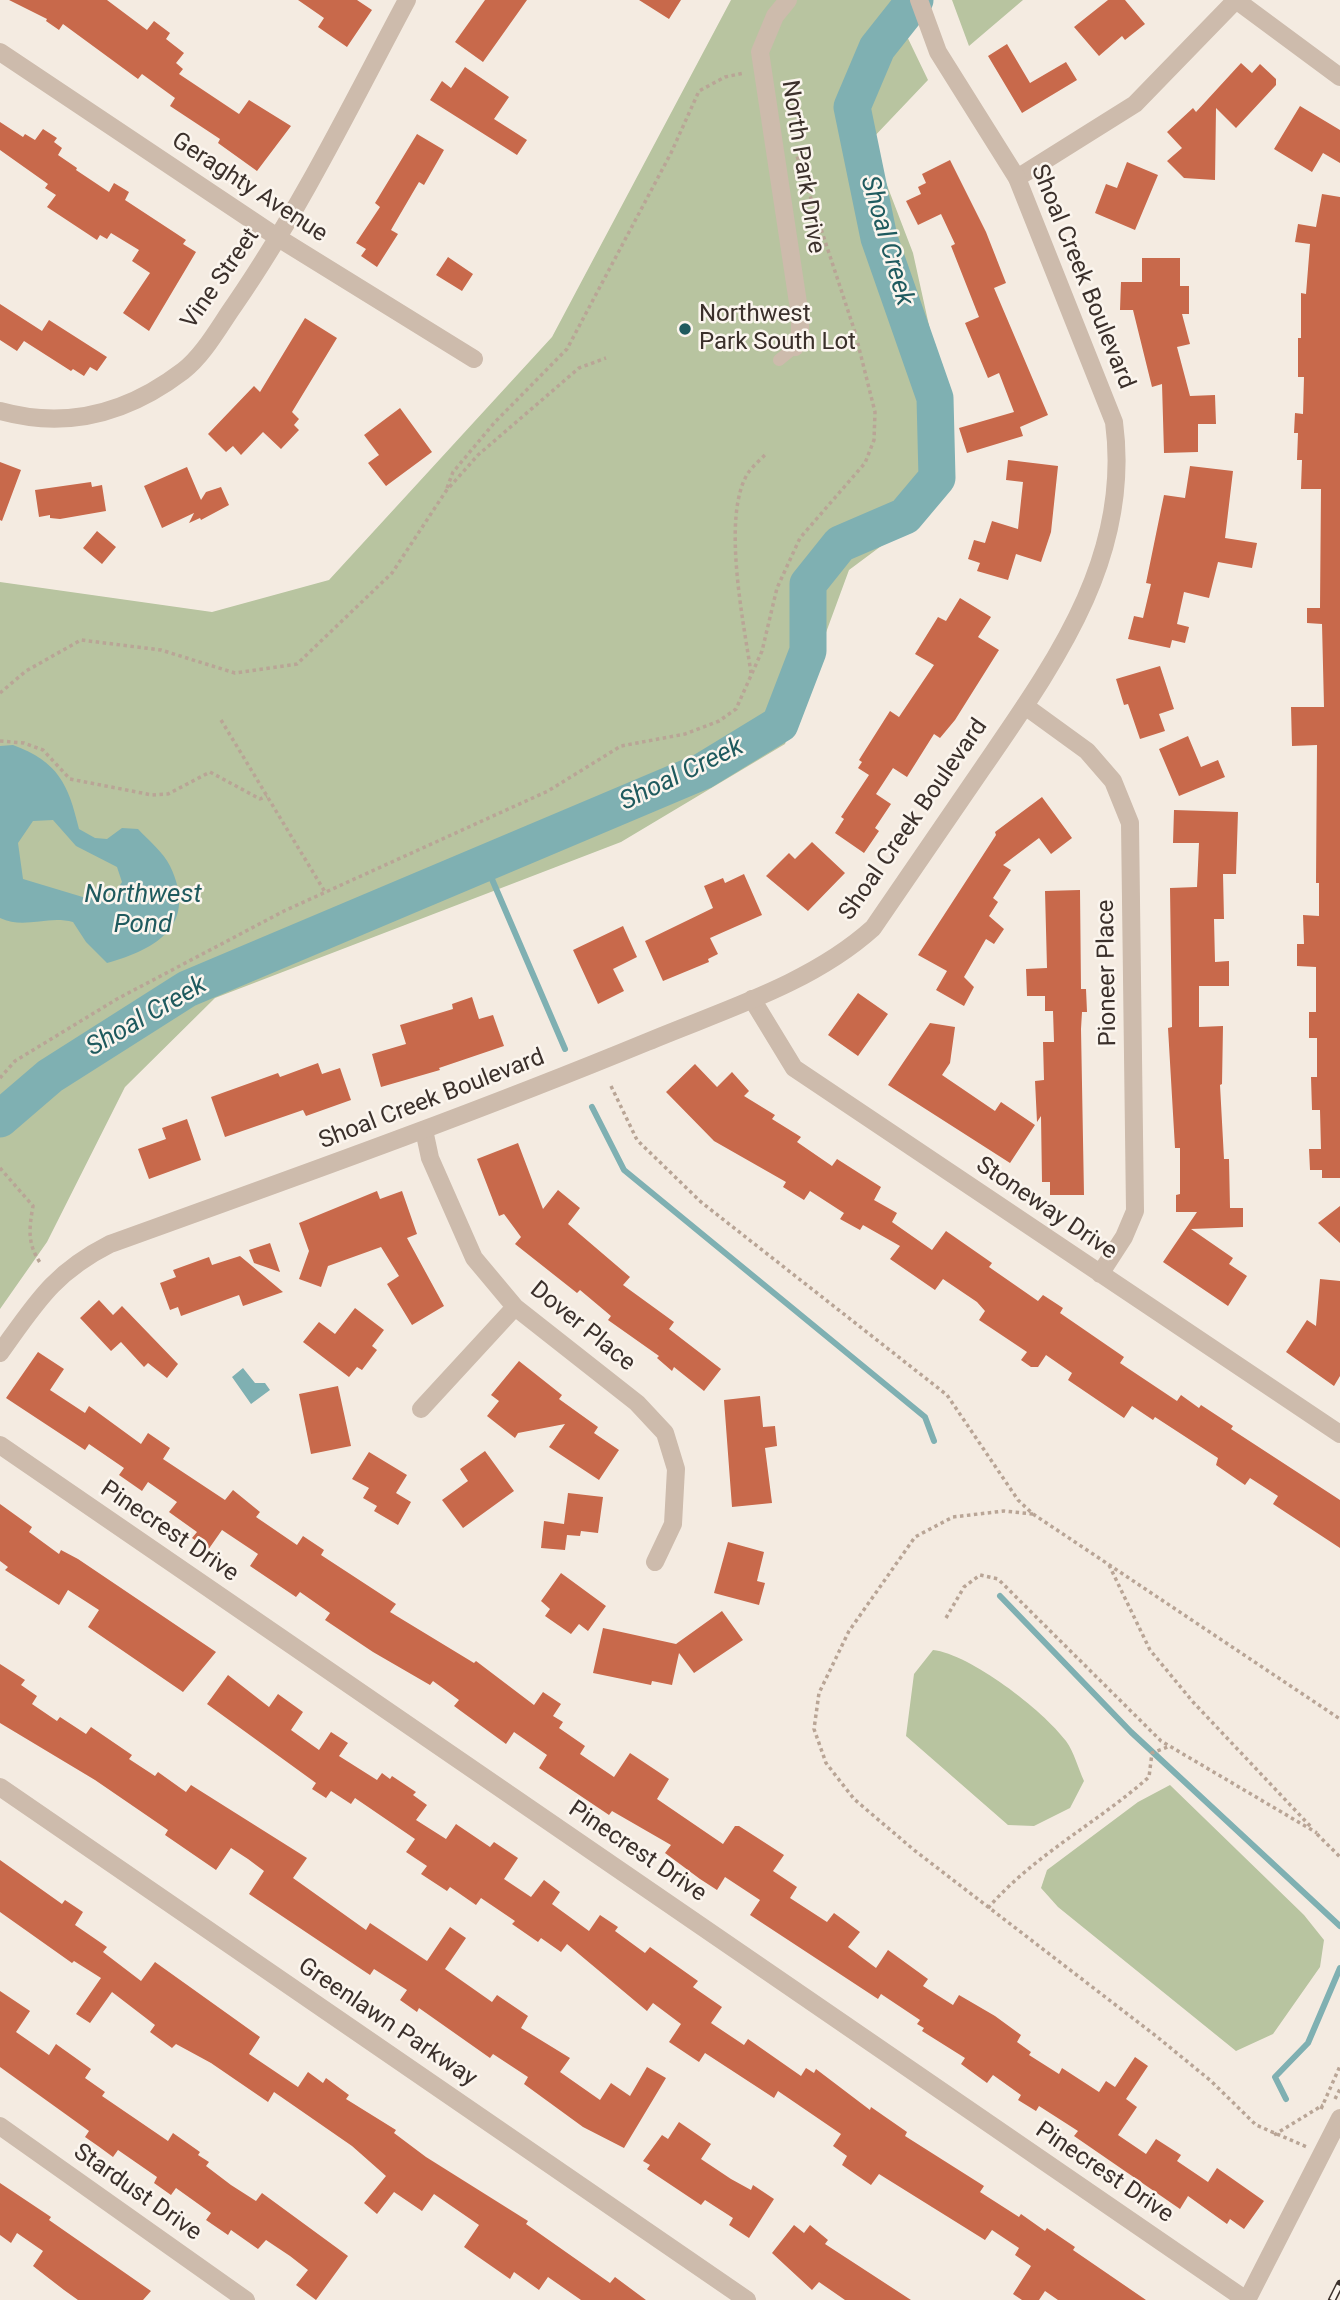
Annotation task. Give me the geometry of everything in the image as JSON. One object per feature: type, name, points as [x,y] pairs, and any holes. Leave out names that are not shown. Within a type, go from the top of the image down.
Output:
[{"type":"street","name":"Vine Street","points":[[0,411],[45,419],[80,419],[107,413],[145,395],[185,369],[214,334],[280,239],[407,0]]},
{"type":"street","name":"North Park Drive","points":[[788,0],[775,16],[760,52],[800,316],[800,333],[795,347]]},
{"type":"street","name":"Shoal Creek Boulevard","points":[[0,1353],[55,1281],[87,1256],[110,1244],[565,1076],[752,999],[830,961],[873,928],[1025,706],[1075,626],[1090,588],[1117,489],[1118,457],[1114,422],[1017,178],[950,71],[926,25],[919,0]]},
{"type":"street","points":[[1017,178],[1135,104],[1236,0],[1340,77]]},
{"type":"street","name":"Geraghty Avenue","points":[[0,52],[280,239],[474,359]]},
{"type":"street","name":"Pioneer Place","points":[[1025,706],[1087,751],[1113,781],[1130,823],[1135,1212],[1124,1237],[1100,1274]]},
{"type":"street","name":"Stoneway Drive","points":[[752,999],[794,1068],[1340,1434]]},
{"type":"street","name":"Dover Place","points":[[424,1130],[430,1158],[474,1258],[515,1307],[637,1403],[665,1433],[676,1469],[673,1524],[655,1562]]},
{"type":"street","points":[[421,1409],[515,1307]]},
{"type":"street","name":"Pinecrest Drive","points":[[0,1445],[1246,2300]]},
{"type":"street","name":"Greenlawn Parkway","points":[[0,1787],[747,2300]]},
{"type":"street","points":[[1246,2300],[1314,2149],[1340,2118]]},
{"type":"street","name":"Stardust Drive","points":[[0,2126],[246,2300]]},
{"type":"lane","points":[[779,360],[795,347]]},
{"type":"path","points":[[446,491],[453,472],[495,422],[567,349],[671,153],[699,91],[725,77],[763,69]]},
{"type":"path","points":[[0,1078],[15,1061],[117,999],[325,892],[548,791],[621,746],[685,734],[719,721],[736,709],[762,651],[777,588],[800,538],[865,463],[874,440],[875,412],[855,332],[793,144]]},
{"type":"path","points":[[0,694],[26,671],[80,640],[161,650],[235,673],[297,664],[392,573],[446,491],[478,455],[579,368],[606,358]]},
{"type":"path","points":[[751,675],[737,582],[737,503],[748,473],[767,453]]},
{"type":"path","points":[[221,720],[325,892]]},
{"type":"path","points":[[0,741],[24,743],[43,750],[70,779],[90,784],[168,794],[210,772],[260,799],[267,796]]},
{"type":"path","points":[[611,1086],[637,1140],[701,1202],[947,1395],[1018,1500],[1033,1514],[1340,1719]]},
{"type":"path","points":[[0,1168],[33,1206],[28,1231],[32,1250],[41,1264]]},
{"type":"path","points":[[1033,1514],[1003,1511],[953,1517],[915,1536],[849,1631],[819,1693],[814,1729],[826,1763],[854,1799],[988,1908],[1156,2036],[1210,2081],[1256,2125],[1274,2135],[1314,2149]]},
{"type":"path","points":[[1109,1564],[1150,1650],[1193,1702],[1340,1857]]},
{"type":"path","points":[[946,1618],[964,1587],[980,1575],[998,1579],[1104,1686],[1170,1746],[1317,1833]]},
{"type":"path","points":[[988,1908],[1035,1861],[1119,1804],[1149,1777],[1152,1753],[1170,1746]]},
{"type":"path","points":[[1316,2122],[1340,2066]]},
{"type":"path","points":[[1274,2135],[1300,2122],[1324,2104]]},
{"type":"path","points":[[1310,2134],[1314,2149]]},
{"type":"green space","points":[[731,0],[898,0],[902,26],[928,80],[870,141],[913,253],[947,407],[939,503],[849,570],[785,744],[621,842],[215,998],[125,1087],[47,1242],[0,1309],[0,582],[212,612],[329,580],[552,337]]},
{"type":"green space","points":[[952,0],[1023,0],[969,46]]},
{"type":"green space","points":[[933,1650],[948,1654],[985,1672],[1024,1700],[1055,1728],[1069,1745],[1084,1781],[1070,1808],[1034,1826],[1008,1825],[906,1736],[914,1674]]},
{"type":"green space","points":[[1170,1785],[1304,1915],[1324,1940],[1320,1967],[1273,2034],[1236,2051],[1058,1907],[1041,1888],[1047,1870],[1138,1802]]},
{"type":"water","name":"Northwest Pond","points":[[13,745],[51,767],[65,787],[79,829],[95,838],[107,839],[122,828],[138,829],[164,856],[177,886],[179,904],[176,918],[168,931],[157,941],[142,950],[107,963],[86,942],[73,922],[54,920],[18,923],[0,918],[0,746]],"holes":[[[53,820],[76,846],[117,867],[122,882],[113,896],[86,898],[23,879],[18,843],[33,821]]]},
{"type":"water","points":[[243,1368],[255,1383],[265,1383],[270,1390],[251,1404],[232,1377]]},
{"type":"building","points":[[9,0],[107,0],[147,30],[154,21],[170,33],[166,39],[184,53],[176,63],[183,69],[179,74],[239,114],[249,100],[291,126],[257,171],[218,143],[220,139],[170,106],[175,98],[142,74],[138,79],[63,24],[59,30],[46,21],[47,19]]},
{"type":"building","points":[[298,0],[357,0],[372,10],[347,47],[318,27],[324,18]]},
{"type":"building","points":[[485,0],[527,0],[483,62],[455,42]]},
{"type":"building","points":[[639,0],[681,0],[669,19]]},
{"type":"building","points":[[1108,0],[1125,0],[1145,24],[1125,40],[1122,36],[1099,56],[1074,27]]},
{"type":"building","points":[[1007,44],[1030,83],[1066,62],[1077,80],[1022,113],[988,56]]},
{"type":"building","points":[[1241,63],[1252,73],[1260,64],[1276,79],[1276,85],[1236,128],[1216,108],[1215,180],[1184,178],[1167,161],[1182,148],[1167,132],[1193,108],[1196,112]]},
{"type":"building","points":[[465,67],[509,97],[494,119],[527,140],[517,155],[430,100],[442,81],[451,88]]},
{"type":"building","points":[[1300,106],[1340,130],[1340,163],[1323,153],[1312,172],[1274,149]]},
{"type":"building","points":[[0,122],[23,137],[25,134],[35,140],[43,129],[57,138],[54,142],[62,148],[58,155],[77,168],[76,170],[109,192],[114,183],[129,192],[125,200],[186,240],[183,244],[196,252],[149,331],[123,313],[150,273],[132,261],[139,250],[111,233],[107,239],[100,235],[97,240],[47,207],[56,195],[45,188],[48,184],[0,150]]},
{"type":"building","points":[[417,134],[444,150],[424,185],[419,182],[395,223],[391,230],[398,234],[377,267],[361,256],[366,249],[356,243],[380,207],[375,203]]},
{"type":"building","points":[[950,160],[986,232],[1006,283],[994,288],[1048,415],[1020,427],[1023,436],[967,453],[959,428],[1014,412],[999,373],[988,378],[965,323],[979,317],[951,246],[955,244],[941,214],[918,225],[906,201],[921,194],[918,187],[926,183],[922,174]]},
{"type":"building","points":[[1127,162],[1158,175],[1135,230],[1095,213],[1106,184],[1117,188]]},
{"type":"building","points":[[1322,194],[1340,197],[1340,1178],[1322,1178],[1322,1170],[1310,1170],[1309,1149],[1321,1149],[1320,1110],[1312,1110],[1311,1077],[1317,1077],[1317,1038],[1309,1038],[1309,1012],[1316,1012],[1316,967],[1297,966],[1297,944],[1304,944],[1303,915],[1319,916],[1319,883],[1316,883],[1317,745],[1292,746],[1291,707],[1324,707],[1322,624],[1307,623],[1307,608],[1320,608],[1321,489],[1301,489],[1302,460],[1297,460],[1298,433],[1294,433],[1295,413],[1303,414],[1304,377],[1298,377],[1298,338],[1301,338],[1301,293],[1306,294],[1310,244],[1295,242],[1298,224],[1316,227]]},
{"type":"building","points":[[448,257],[473,274],[462,291],[436,275]]},
{"type":"building","points":[[1142,258],[1180,258],[1180,286],[1189,286],[1189,314],[1182,314],[1190,344],[1177,347],[1190,396],[1215,395],[1216,424],[1198,424],[1198,452],[1164,453],[1162,384],[1152,387],[1133,310],[1120,310],[1121,282],[1142,282]]},
{"type":"building","points":[[0,304],[42,331],[49,320],[107,357],[97,371],[90,367],[84,376],[73,369],[71,371],[24,341],[17,351],[0,340]]},
{"type":"building","points":[[305,318],[337,338],[292,412],[299,419],[294,425],[299,430],[281,449],[263,432],[241,455],[233,446],[226,452],[208,434],[254,386],[260,392]]},
{"type":"building","points":[[400,408],[432,452],[386,486],[368,463],[379,455],[364,435]]},
{"type":"building","points":[[1008,460],[1058,466],[1051,532],[1041,562],[1016,554],[1008,580],[977,571],[980,563],[968,559],[974,540],[985,543],[992,521],[1018,529],[1023,482],[1006,480]]},
{"type":"building","points":[[0,462],[21,470],[2,521],[0,520]]},
{"type":"building","points":[[1190,466],[1233,471],[1225,538],[1257,543],[1252,568],[1218,562],[1209,598],[1184,592],[1177,624],[1189,627],[1185,643],[1172,640],[1170,648],[1128,639],[1134,616],[1143,618],[1151,584],[1146,583],[1164,495],[1185,498]]},
{"type":"building","points":[[187,467],[201,500],[206,492],[221,487],[229,505],[201,520],[200,518],[189,523],[194,513],[162,528],[144,486]]},
{"type":"building","points":[[91,482],[92,487],[102,485],[106,511],[60,519],[50,518],[50,515],[39,517],[35,490]]},
{"type":"building","points":[[97,531],[116,547],[102,564],[83,548]]},
{"type":"building","points":[[960,598],[991,617],[978,637],[999,650],[955,720],[940,738],[934,734],[907,777],[893,768],[876,794],[891,804],[875,828],[879,831],[864,853],[835,833],[844,819],[841,817],[869,775],[858,768],[862,762],[859,760],[890,711],[899,717],[934,665],[915,654],[938,617],[946,621]]},
{"type":"building","points":[[1160,666],[1174,709],[1159,714],[1165,731],[1140,739],[1128,704],[1124,705],[1116,679]]},
{"type":"building","points":[[1188,736],[1201,767],[1218,760],[1225,777],[1179,796],[1159,749]]},
{"type":"building","points":[[1042,797],[1072,838],[1051,854],[1039,838],[1003,865],[1011,870],[993,898],[998,902],[989,916],[1004,929],[994,944],[986,939],[964,977],[974,987],[964,1006],[936,990],[947,971],[918,955],[996,835],[995,832]]},
{"type":"building","points":[[1174,810],[1238,812],[1236,874],[1223,874],[1224,919],[1214,919],[1215,962],[1229,961],[1229,986],[1199,986],[1199,1027],[1223,1026],[1220,1085],[1224,1159],[1229,1159],[1230,1208],[1243,1208],[1243,1227],[1191,1229],[1233,1258],[1229,1264],[1247,1276],[1228,1306],[1163,1262],[1197,1212],[1176,1212],[1176,1195],[1180,1194],[1180,1148],[1175,1148],[1168,1028],[1172,1027],[1170,888],[1197,887],[1199,843],[1173,843]]},
{"type":"building","points":[[812,842],[845,873],[808,911],[766,876],[789,853],[795,859]]},
{"type":"building","points":[[744,874],[762,915],[710,938],[718,954],[708,959],[709,962],[663,981],[645,941],[713,908],[704,886],[723,878],[725,883]]},
{"type":"building","points":[[1080,890],[1081,989],[1086,989],[1087,1012],[1082,1012],[1081,1029],[1084,1195],[1050,1195],[1050,1182],[1042,1182],[1041,1116],[1037,1122],[1035,1081],[1044,1080],[1043,1042],[1054,1042],[1053,1011],[1045,1011],[1045,996],[1027,996],[1026,969],[1047,968],[1045,891]]},
{"type":"building","points":[[623,926],[637,957],[613,969],[624,991],[598,1004],[573,950]]},
{"type":"building","points":[[858,993],[888,1014],[858,1056],[828,1035]]},
{"type":"building","points":[[472,997],[479,1019],[493,1015],[504,1046],[439,1068],[440,1070],[381,1087],[372,1054],[406,1044],[400,1025],[453,1009],[452,1004]]},
{"type":"building","points":[[930,1023],[955,1027],[950,1063],[942,1075],[995,1111],[1001,1102],[1035,1125],[1010,1163],[888,1085]]},
{"type":"building","points":[[318,1063],[322,1074],[340,1068],[351,1100],[306,1116],[303,1110],[225,1137],[211,1097],[278,1073],[280,1077]]},
{"type":"building","points":[[695,1064],[717,1087],[732,1072],[749,1091],[744,1096],[775,1115],[772,1119],[801,1137],[797,1142],[832,1166],[837,1159],[881,1187],[874,1200],[897,1213],[892,1222],[932,1250],[946,1231],[992,1263],[989,1267],[1038,1301],[1043,1295],[1063,1308],[1060,1313],[1124,1357],[1120,1363],[1177,1401],[1181,1395],[1199,1408],[1201,1405],[1233,1426],[1231,1429],[1340,1500],[1340,1548],[1273,1504],[1278,1496],[1250,1478],[1245,1485],[1216,1465],[1218,1458],[1155,1417],[1153,1420],[1132,1406],[1124,1418],[1068,1380],[1072,1373],[1046,1355],[1038,1367],[1031,1367],[1021,1360],[1027,1352],[979,1320],[985,1311],[977,1302],[943,1279],[935,1290],[890,1259],[900,1246],[863,1225],[860,1230],[840,1219],[844,1213],[810,1191],[804,1200],[783,1187],[786,1182],[714,1141],[666,1092]]},
{"type":"building","points":[[187,1119],[201,1160],[149,1179],[138,1149],[166,1139],[162,1128]]},
{"type":"building","points":[[518,1143],[543,1209],[558,1190],[580,1208],[568,1224],[630,1277],[623,1285],[674,1322],[669,1329],[721,1369],[704,1391],[674,1367],[672,1371],[657,1358],[659,1356],[608,1320],[611,1316],[580,1290],[577,1293],[515,1244],[521,1237],[504,1214],[499,1216],[477,1159]]},
{"type":"building","points":[[377,1191],[380,1199],[402,1191],[417,1234],[407,1238],[444,1306],[412,1325],[387,1284],[399,1276],[381,1247],[328,1266],[321,1287],[299,1279],[309,1251],[299,1223]]},
{"type":"building","points":[[1340,1206],[1340,1243],[1318,1223]]},
{"type":"building","points":[[270,1243],[280,1272],[254,1263],[249,1250]]},
{"type":"building","points":[[240,1256],[283,1292],[243,1306],[239,1295],[181,1316],[178,1307],[170,1310],[160,1283],[176,1277],[173,1270],[209,1257],[212,1265]]},
{"type":"building","points":[[1320,1279],[1340,1281],[1340,1376],[1334,1386],[1286,1352],[1307,1320],[1316,1326]]},
{"type":"building","points":[[99,1300],[113,1315],[122,1306],[178,1364],[167,1378],[148,1363],[144,1367],[121,1342],[111,1351],[80,1318]]},
{"type":"building","points":[[355,1308],[384,1330],[372,1346],[377,1350],[362,1370],[357,1367],[349,1377],[303,1342],[319,1322],[335,1334]]},
{"type":"building","points":[[38,1352],[64,1369],[50,1390],[85,1413],[89,1406],[141,1444],[148,1433],[170,1448],[163,1459],[225,1500],[233,1490],[260,1512],[256,1517],[297,1545],[303,1536],[324,1550],[321,1555],[396,1604],[390,1612],[474,1663],[476,1661],[534,1705],[543,1692],[561,1704],[553,1716],[563,1722],[559,1728],[585,1746],[580,1754],[614,1777],[630,1753],[669,1779],[657,1799],[723,1844],[735,1826],[739,1826],[784,1855],[773,1871],[797,1887],[790,1898],[827,1922],[834,1913],[860,1932],[848,1947],[876,1968],[888,1950],[928,1979],[923,1986],[953,2005],[959,1995],[995,2016],[1021,2035],[1017,2042],[1031,2052],[1029,2055],[1059,2074],[1062,2068],[1099,2092],[1106,2081],[1115,2087],[1135,2057],[1148,2066],[1126,2099],[1137,2107],[1118,2135],[1146,2154],[1156,2139],[1181,2155],[1177,2161],[1208,2182],[1217,2168],[1264,2201],[1244,2229],[1230,2219],[1227,2224],[1188,2196],[1180,2209],[1074,2136],[1078,2131],[1039,2106],[1036,2111],[1018,2100],[1021,2095],[993,2075],[987,2083],[961,2064],[965,2058],[922,2031],[924,2028],[917,2024],[920,2020],[881,1994],[878,1999],[750,1915],[760,1900],[725,1877],[717,1890],[665,1853],[671,1845],[612,1811],[609,1815],[539,1768],[547,1755],[514,1732],[506,1744],[454,1706],[459,1700],[433,1681],[430,1685],[325,1620],[330,1613],[300,1592],[296,1597],[250,1566],[258,1554],[222,1530],[208,1550],[192,1538],[197,1532],[169,1512],[177,1502],[148,1482],[142,1491],[119,1475],[124,1468],[89,1444],[85,1450],[6,1398]]},
{"type":"building","points":[[519,1361],[562,1395],[559,1399],[598,1427],[594,1433],[619,1450],[599,1480],[549,1447],[565,1424],[518,1433],[515,1438],[487,1416],[499,1401],[491,1395]]},
{"type":"building","points":[[338,1386],[351,1446],[311,1454],[299,1394]]},
{"type":"building","points":[[760,1396],[763,1427],[775,1426],[777,1446],[765,1448],[772,1503],[732,1507],[724,1400]]},
{"type":"building","points":[[485,1451],[514,1491],[463,1528],[442,1500],[468,1481],[460,1469]]},
{"type":"building","points":[[369,1452],[407,1475],[396,1493],[411,1502],[398,1525],[374,1511],[377,1506],[363,1498],[369,1488],[352,1479]]},
{"type":"building","points":[[568,1493],[603,1497],[598,1533],[581,1531],[580,1536],[567,1535],[565,1550],[541,1548],[544,1521],[564,1524]]},
{"type":"building","points":[[0,1504],[32,1527],[29,1532],[59,1554],[61,1550],[78,1559],[216,1652],[183,1692],[88,1627],[99,1610],[68,1590],[59,1605],[5,1570],[8,1567],[0,1561]]},
{"type":"building","points":[[728,1542],[764,1552],[757,1581],[765,1583],[759,1605],[714,1593]]},
{"type":"building","points":[[561,1573],[606,1606],[588,1631],[579,1624],[571,1634],[545,1616],[550,1609],[541,1601]]},
{"type":"building","points":[[722,1611],[743,1640],[694,1673],[679,1653],[672,1685],[652,1681],[651,1685],[593,1673],[603,1628],[676,1644]]},
{"type":"building","points":[[0,1664],[25,1680],[21,1685],[37,1696],[32,1704],[57,1721],[60,1717],[86,1734],[91,1727],[132,1755],[129,1759],[155,1776],[158,1772],[186,1792],[191,1785],[307,1858],[293,1878],[366,1930],[370,1923],[427,1961],[450,1927],[466,1938],[445,1969],[492,2002],[497,1995],[528,2016],[521,2028],[570,2058],[560,2072],[600,2100],[611,2083],[630,2096],[647,2067],[666,2078],[624,2148],[583,2127],[524,2084],[528,2077],[493,2054],[490,2058],[419,2008],[417,2012],[400,2000],[407,1990],[374,1969],[370,1975],[249,1894],[264,1871],[248,1859],[231,1848],[216,1870],[165,1835],[168,1830],[95,1780],[0,1723]]},
{"type":"building","points":[[228,1675],[269,1707],[278,1694],[303,1712],[291,1730],[319,1750],[331,1732],[348,1743],[339,1756],[377,1780],[382,1773],[390,1779],[392,1776],[416,1792],[413,1795],[427,1805],[416,1820],[446,1839],[456,1824],[490,1847],[494,1842],[518,1858],[504,1879],[531,1897],[544,1880],[560,1892],[552,1904],[589,1931],[600,1915],[618,1927],[615,1931],[645,1953],[650,1947],[698,1981],[693,1987],[722,2007],[711,2023],[744,2045],[748,2039],[801,2076],[806,2068],[814,2073],[816,2069],[870,2110],[871,2107],[907,2132],[905,2136],[984,2186],[980,2192],[1019,2217],[1021,2214],[1045,2231],[1047,2228],[1075,2247],[1073,2250],[1146,2300],[1058,2300],[1045,2291],[1039,2300],[1022,2300],[1013,2294],[1031,2266],[1015,2255],[1019,2248],[992,2230],[985,2240],[879,2174],[871,2185],[842,2165],[847,2156],[833,2146],[841,2134],[778,2091],[774,2098],[705,2053],[699,2062],[669,2042],[681,2024],[653,2003],[647,2011],[567,1944],[561,1952],[541,1938],[538,1942],[512,1924],[515,1921],[481,1898],[476,1905],[450,1887],[447,1891],[421,1874],[427,1866],[406,1852],[415,1839],[355,1798],[351,1804],[331,1791],[326,1798],[312,1789],[316,1783],[207,1704]]},
{"type":"building","points":[[0,1860],[62,1904],[65,1900],[83,1912],[75,1925],[107,1947],[103,1952],[141,1981],[155,1962],[260,2037],[249,2054],[298,2087],[308,2072],[323,2083],[326,2078],[349,2095],[346,2099],[396,2130],[394,2133],[426,2157],[528,2221],[526,2224],[610,2283],[615,2277],[646,2300],[581,2300],[548,2277],[539,2290],[514,2272],[510,2279],[464,2247],[479,2225],[434,2194],[422,2211],[394,2192],[377,2214],[364,2203],[386,2176],[352,2146],[274,2092],[268,2102],[211,2063],[176,2044],[172,2048],[150,2032],[155,2025],[112,1992],[90,2023],[76,2014],[101,1978],[74,1961],[72,1963],[0,1912]]},
{"type":"building","points":[[0,1991],[30,2011],[16,2032],[49,2055],[56,2044],[91,2069],[85,2078],[105,2092],[102,2096],[168,2141],[173,2133],[200,2152],[198,2155],[209,2162],[206,2166],[231,2185],[256,2201],[262,2193],[348,2256],[316,2300],[296,2285],[308,2270],[290,2256],[266,2240],[258,2249],[231,2230],[228,2235],[206,2220],[211,2213],[176,2188],[171,2195],[154,2183],[157,2177],[118,2150],[113,2157],[85,2137],[89,2131],[0,2067]]},
{"type":"building","points":[[679,2122],[711,2144],[701,2159],[751,2190],[753,2185],[774,2199],[749,2238],[729,2225],[733,2218],[705,2200],[701,2205],[647,2169],[650,2165],[643,2161],[662,2135],[668,2139]]},
{"type":"building","points":[[0,2183],[151,2291],[143,2300],[78,2300],[64,2290],[33,2266],[43,2251],[17,2233],[11,2243],[0,2235]]},
{"type":"building","points":[[794,2225],[804,2233],[810,2225],[828,2240],[825,2244],[911,2300],[845,2300],[819,2282],[812,2290],[772,2253]]},
{"type":"waterway","name":"Shoal Creek","points":[[0,1119],[50,1076],[187,989],[703,771],[780,724],[808,651],[808,584],[840,544],[905,516],[937,478],[935,398],[879,238],[852,107],[877,48],[915,0]]},
{"type":"waterway","points":[[485,863],[565,1049]]},
{"type":"waterway","points":[[592,1107],[624,1170],[925,1417],[934,1441]]},
{"type":"waterway","points":[[1000,1596],[1131,1732],[1340,1926]]},
{"type":"waterway","points":[[1286,2099],[1275,2077],[1308,2043],[1340,1968]]},
{"type":"railway","points":[[1332,2300],[1340,2284]]},
{"type":"place","name":"Northwest Park South Lot","points":[[685,329]]}]
